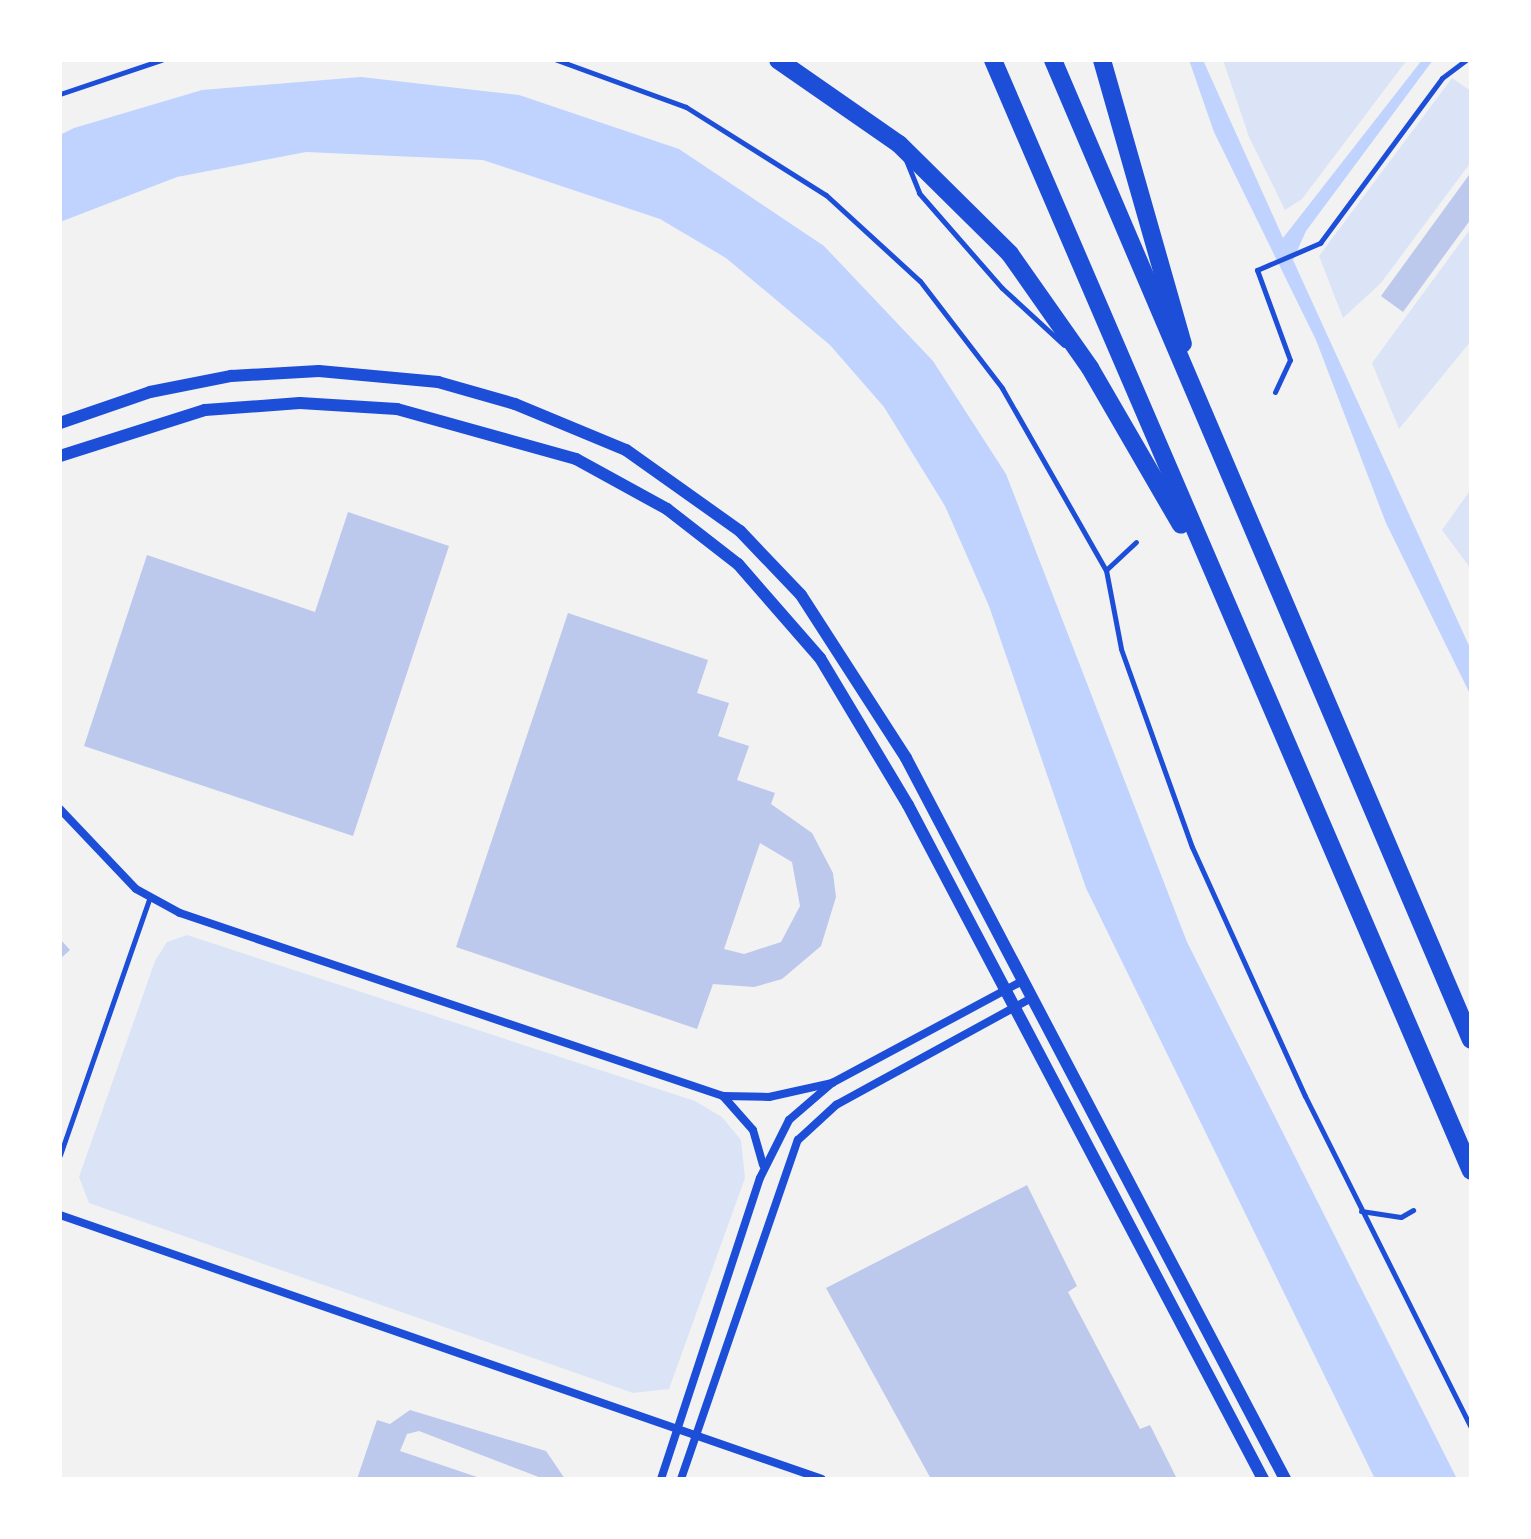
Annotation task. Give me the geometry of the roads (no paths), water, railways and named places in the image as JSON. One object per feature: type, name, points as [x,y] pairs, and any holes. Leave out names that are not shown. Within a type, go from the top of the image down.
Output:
[{"type":"highway","points":[[778,60],[899,144],[1010,254],[1090,368],[1138,461],[1205,562]]},
{"type":"highway","points":[[993,60],[1205,562],[1471,1171]]},
{"type":"highway","points":[[1053,60],[1471,1040]]},
{"type":"highway","points":[[1102,60],[1200,409]]},
{"type":"street","points":[[60,423],[203,381],[365,373],[479,392],[626,450],[730,523],[801,595],[906,758],[1285,1479]]},
{"type":"street","points":[[60,456],[205,410],[365,404],[511,437],[635,488],[738,564],[802,632],[908,805],[1263,1479]]},
{"type":"street","points":[[60,809],[149,899],[723,1096],[769,1097],[832,1083]]},
{"type":"street","points":[[661,1479],[764,1169],[789,1120],[832,1083],[1024,980]]},
{"type":"street","points":[[681,1479],[788,1160],[808,1126],[1033,997]]},
{"type":"street","points":[[723,1096],[753,1130],[764,1169]]},
{"type":"street","points":[[60,1215],[822,1479]]},
{"type":"lane","points":[[60,94],[161,60]]},
{"type":"lane","points":[[557,60],[704,116],[870,231],[932,295],[1002,388],[1106,570],[1121,649],[1192,847],[1360,1211],[1471,1427]]},
{"type":"lane","points":[[1275,392],[1290,360],[1261,268],[1311,249],[1442,78],[1466,60]]},
{"type":"lane","points":[[899,144],[919,193],[1002,288],[1090,368]]},
{"type":"lane","points":[[1106,570],[1136,542]]},
{"type":"lane","points":[[60,1155],[149,899]]},
{"type":"lane","points":[[1360,1211],[1395,1217],[1413,1210]]},
{"type":"water","points":[[1189,60],[1203,60],[1283,238],[1422,60],[1433,60],[1306,231],[1293,260],[1471,650],[1471,696],[1386,523],[1316,340],[1214,132]]},
{"type":"water","points":[[361,77],[519,95],[679,149],[824,246],[933,361],[1006,474],[1187,942],[1457,1479],[1375,1479],[1086,888],[989,606],[945,506],[884,407],[830,345],[726,258],[660,219],[483,160],[306,152],[177,177],[60,222],[60,135],[74,128],[202,90]]}]
